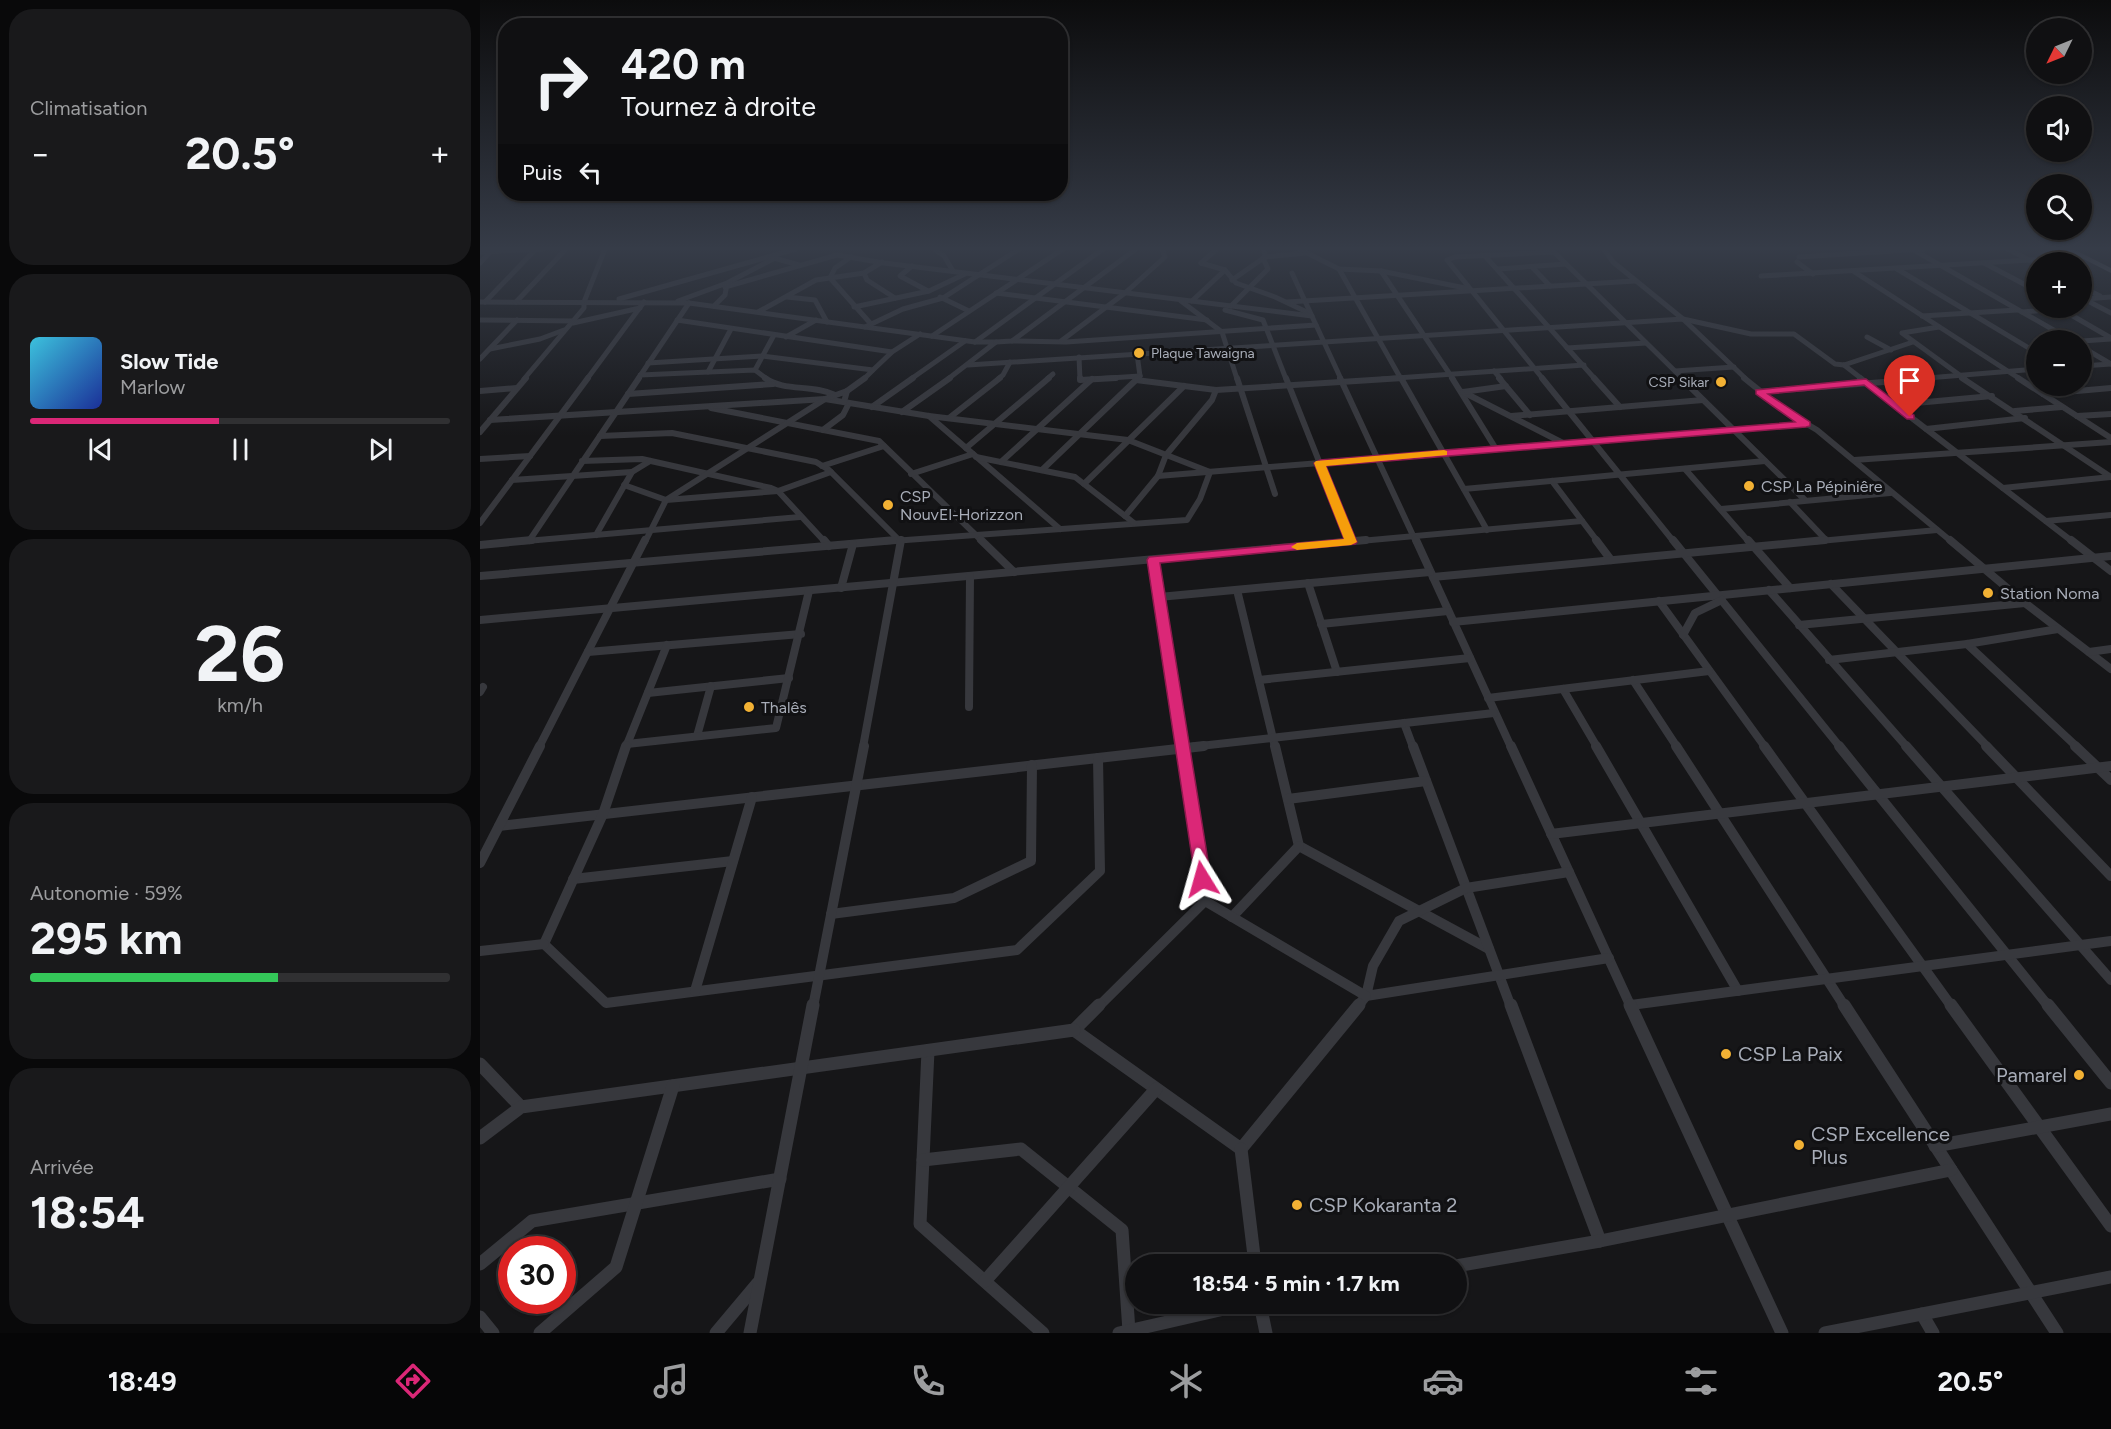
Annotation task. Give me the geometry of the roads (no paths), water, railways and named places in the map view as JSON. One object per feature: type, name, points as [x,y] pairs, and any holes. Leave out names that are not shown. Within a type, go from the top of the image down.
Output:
[{"type":"street","points":[[480,432],[582,311]]},
{"type":"street","points":[[480,320],[573,322],[617,311]]},
{"type":"street","points":[[480,523],[637,311]]},
{"type":"street","points":[[529,541],[684,311]]},
{"type":"street","points":[[752,311],[975,342],[1061,341],[1266,329],[1313,318]]},
{"type":"street","points":[[821,311],[827,322]]},
{"type":"street","points":[[858,311],[871,324]]},
{"type":"street","points":[[865,327],[898,311]]},
{"type":"street","points":[[932,336],[969,311]]},
{"type":"street","points":[[975,342],[1017,311]]},
{"type":"street","points":[[1012,341],[1054,311]]},
{"type":"street","points":[[1061,341],[1101,311]]},
{"type":"street","points":[[1130,311],[1207,321]]},
{"type":"street","points":[[1195,311],[1222,332],[1275,494]]},
{"type":"street","points":[[1230,311],[1263,320],[1351,542]]},
{"type":"street","points":[[1267,311],[1313,318]]},
{"type":"street","points":[[1302,311],[1313,318]]},
{"type":"street","points":[[1310,311],[1782,1333]]},
{"type":"street","points":[[1363,311],[1487,530]]},
{"type":"street","points":[[1408,311],[1448,375],[1463,392],[1496,449]]},
{"type":"street","points":[[1489,311],[2111,1083]]},
{"type":"street","points":[[1534,311],[1620,407]]},
{"type":"street","points":[[1613,311],[1805,501]]},
{"type":"street","points":[[1673,311],[1759,392],[1854,460],[1983,569],[2111,669]]},
{"type":"street","points":[[1915,311],[2026,384]]},
{"type":"street","points":[[1967,311],[2026,346]]},
{"type":"street","points":[[1922,316],[2014,311]]},
{"type":"street","points":[[2019,311],[2053,330]]},
{"type":"street","points":[[2076,318],[2111,339]]},
{"type":"street","points":[[968,366],[1683,319],[1758,336],[1794,334],[1835,364],[1844,365],[1913,342]]},
{"type":"street","points":[[480,359],[517,320]]},
{"type":"street","points":[[786,337],[816,320]]},
{"type":"street","points":[[677,321],[892,352]]},
{"type":"street","points":[[1939,327],[1902,332],[1960,376],[2067,445],[2111,477]]},
{"type":"street","points":[[489,349],[540,339],[567,329]]},
{"type":"street","points":[[708,372],[731,329]]},
{"type":"street","points":[[480,863],[666,500],[825,399],[847,391],[860,383],[892,352],[920,334]]},
{"type":"street","points":[[755,370],[774,335]]},
{"type":"street","points":[[1867,336],[1891,350]]},
{"type":"street","points":[[2092,340],[2111,339]]},
{"type":"street","points":[[872,407],[965,341]]},
{"type":"street","points":[[902,412],[968,366],[996,342]]},
{"type":"street","points":[[480,347],[495,343]]},
{"type":"street","points":[[1567,348],[1646,343]]},
{"type":"street","points":[[2092,353],[2111,364]]},
{"type":"street","points":[[1042,470],[1138,378],[1137,354]]},
{"type":"street","points":[[648,363],[762,356],[873,370]]},
{"type":"street","points":[[1079,357],[1080,380],[1138,378],[1216,390],[1584,365]]},
{"type":"street","points":[[949,418],[1003,375],[1011,362]]},
{"type":"street","points":[[2092,365],[2111,364]]},
{"type":"street","points":[[1844,365],[2111,571]]},
{"type":"street","points":[[1675,371],[1734,367]]},
{"type":"street","points":[[640,375],[755,370],[773,384]]},
{"type":"street","points":[[1759,392],[2026,370]]},
{"type":"street","points":[[1494,371],[1530,415]]},
{"type":"street","points":[[966,448],[1053,374]]},
{"type":"street","points":[[1001,462],[1092,379]]},
{"type":"street","points":[[628,394],[773,384],[823,389],[835,395]]},
{"type":"street","points":[[1084,484],[1184,386]]},
{"type":"street","points":[[1463,392],[1506,386]]},
{"type":"street","points":[[480,391],[517,388]]},
{"type":"street","points":[[2092,390],[2111,388]]},
{"type":"street","points":[[1125,516],[1158,476],[1166,455],[1212,400],[1216,390]]},
{"type":"street","points":[[823,430],[848,408],[847,391]]},
{"type":"street","points":[[1463,392],[1563,443]]},
{"type":"street","points":[[1894,405],[1992,396]]},
{"type":"street","points":[[2045,396],[2111,440]]},
{"type":"street","points":[[490,420],[825,399],[929,416],[1128,440],[1210,472]]},
{"type":"street","points":[[1511,416],[1703,400]]},
{"type":"street","points":[[699,406],[879,441],[1014,572]]},
{"type":"street","points":[[2014,411],[2062,407]]},
{"type":"street","points":[[2077,416],[2111,414]]},
{"type":"street","points":[[929,416],[1060,529]]},
{"type":"street","points":[[1926,429],[2025,418]]},
{"type":"street","points":[[1158,476],[1806,424]]},
{"type":"street","points":[[600,436],[672,433],[816,462],[831,472],[901,540]]},
{"type":"street","points":[[1854,460],[1958,454],[2111,440]]},
{"type":"street","points":[[822,466],[884,446]]},
{"type":"street","points":[[911,474],[975,455],[1075,477],[1134,523]]},
{"type":"street","points":[[480,459],[530,456]]},
{"type":"street","points":[[582,461],[628,458],[650,461],[778,491],[829,546]]},
{"type":"street","points":[[596,535],[632,472],[650,461]]},
{"type":"street","points":[[1464,489],[1765,461]]},
{"type":"street","points":[[1685,468],[1790,588]]},
{"type":"street","points":[[512,480],[632,472]]},
{"type":"street","points":[[624,485],[666,500],[778,491],[831,472]]},
{"type":"street","points":[[480,576],[975,534],[1187,520],[1200,499],[1210,472]]},
{"type":"street","points":[[2003,488],[2111,477]]},
{"type":"street","points":[[1552,481],[1611,560]]},
{"type":"street","points":[[1721,509],[1890,492]]},
{"type":"street","points":[[1790,502],[1826,540]]},
{"type":"street","points":[[2046,521],[2111,515]]},
{"type":"street","points":[[480,545],[800,517]]},
{"type":"street","points":[[480,621],[1582,521]]},
{"type":"street","points":[[1159,597],[1611,560],[1937,530]]},
{"type":"street","points":[[750,1333],[895,583],[901,540]]},
{"type":"street","points":[[841,588],[853,544]]},
{"type":"street","points":[[1453,622],[1720,598],[1768,590],[2111,556]]},
{"type":"street","points":[[1153,560],[1184,748],[1205,901]]},
{"type":"street","points":[[969,707],[970,576]]},
{"type":"street","points":[[1308,583],[1337,672]]},
{"type":"street","points":[[1831,584],[2111,876]]},
{"type":"street","points":[[1238,590],[1299,846],[1489,949]]},
{"type":"street","points":[[1768,590],[2111,981]]},
{"type":"street","points":[[627,744],[776,728],[801,634],[809,591]]},
{"type":"street","points":[[1683,635],[1695,613],[1720,598]]},
{"type":"street","points":[[1659,602],[2111,1226]]},
{"type":"street","points":[[1799,625],[2025,603]]},
{"type":"street","points":[[1321,624],[1448,611]]},
{"type":"street","points":[[1829,660],[1967,644],[2058,628]]},
{"type":"street","points":[[588,652],[801,634]]},
{"type":"street","points":[[1967,644],[2111,780]]},
{"type":"street","points":[[544,944],[603,814],[627,744],[667,645]]},
{"type":"street","points":[[2089,652],[2111,650]]},
{"type":"street","points":[[1259,680],[1470,658]]},
{"type":"street","points":[[1488,698],[1709,671]]},
{"type":"street","points":[[648,693],[789,678]]},
{"type":"street","points":[[1633,680],[2057,1333]]},
{"type":"street","points":[[697,736],[711,686]]},
{"type":"street","points":[[1563,689],[1738,991]]},
{"type":"street","points":[[499,826],[1494,712]]},
{"type":"street","points":[[1404,723],[1600,1241]]},
{"type":"street","points":[[480,951],[544,944],[606,1003],[1017,950],[1100,871],[1098,758]]},
{"type":"street","points":[[831,914],[954,898],[1031,861],[1032,765]]},
{"type":"street","points":[[1551,834],[2111,766]]},
{"type":"street","points":[[1288,799],[1425,781]]},
{"type":"street","points":[[695,991],[752,797]]},
{"type":"street","points":[[1232,916],[1299,846]]},
{"type":"street","points":[[573,879],[733,861]]},
{"type":"street","points":[[1254,1254],[1241,1149],[1365,996],[1373,966],[1399,921],[1466,888],[1569,872]]},
{"type":"street","points":[[1205,901],[1365,996],[1609,958]]},
{"type":"street","points":[[480,1137],[521,1107],[1074,1030],[1205,901]]},
{"type":"street","points":[[1631,1005],[2111,942]]},
{"type":"street","points":[[1074,1030],[1241,1149]]},
{"type":"street","points":[[928,1051],[920,1224],[1043,1333]]},
{"type":"street","points":[[480,1064],[521,1107]]},
{"type":"street","points":[[540,1333],[616,1267],[673,1086]]},
{"type":"street","points":[[985,1281],[1156,1089]]},
{"type":"street","points":[[1935,1146],[2111,1114]]},
{"type":"street","points":[[923,1160],[1021,1149],[1122,1230],[1124,1332],[1202,1314]]},
{"type":"street","points":[[1467,1264],[1600,1241],[1951,1170]]},
{"type":"street","points":[[480,1264],[532,1221],[780,1179]]},
{"type":"street","points":[[1824,1333],[2111,1277]]},
{"type":"street","points":[[716,1333],[760,1281]]},
{"type":"street","points":[[1262,1314],[1266,1333]]},
{"type":"street","points":[[1922,1314],[1933,1333]]},
{"type":"street","points":[[480,1317],[493,1333]]},
{"type":"place","name":"Plaque Tawaigna","points":[[1139,353]]},
{"type":"place","name":"CSP Sikar","points":[[1721,382]]},
{"type":"place","name":"CSP La Pépiniêre","points":[[1749,486]]},
{"type":"place","name":"CSP NouvEl-Horizzon","points":[[888,505]]},
{"type":"place","name":"Station Noma","points":[[1988,593]]},
{"type":"place","name":"Thalês","points":[[749,707]]},
{"type":"place","name":"CSP La Paix","points":[[1726,1054]]},
{"type":"place","name":"Pamarel","points":[[2079,1075]]},
{"type":"place","name":"CSP Excellence Plus","points":[[1799,1145]]},
{"type":"place","name":"CSP Kokaranta 2","points":[[1297,1205]]}]
